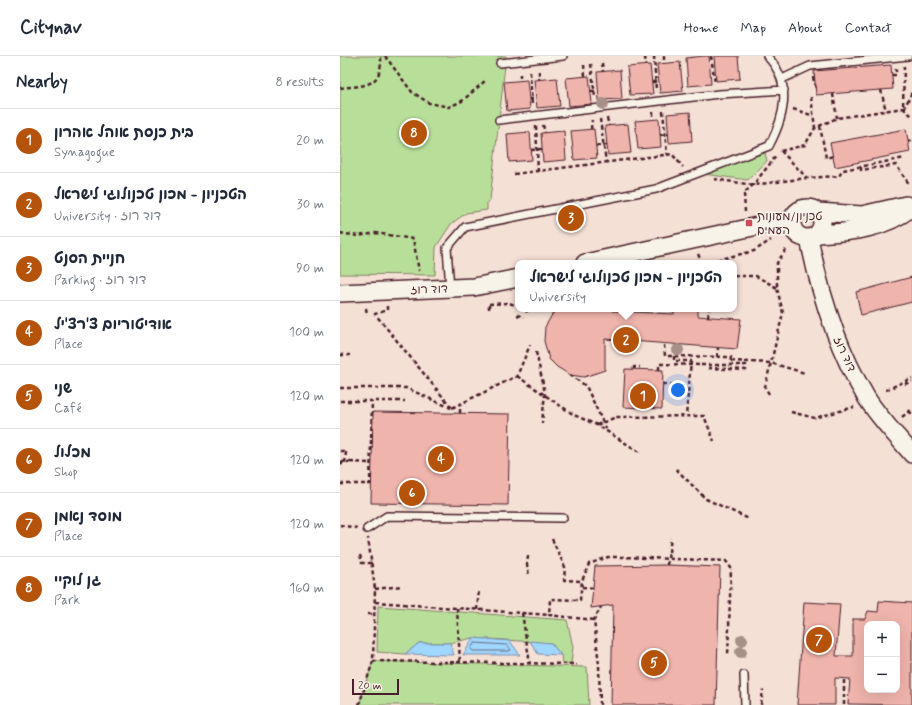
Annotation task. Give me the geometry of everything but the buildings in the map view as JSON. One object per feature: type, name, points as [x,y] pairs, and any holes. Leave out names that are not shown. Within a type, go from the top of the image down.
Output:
[{"type":"street","points":[[912,203],[862,215],[818,212],[805,208],[796,212],[792,221],[796,234],[800,237],[853,232],[876,226],[893,219],[912,207]]},
{"type":"street","points":[[814,236],[823,225],[818,212]]},
{"type":"street","points":[[599,260],[767,224],[792,221]]},
{"type":"street","name":"דוד רוז","points":[[814,236],[826,312],[847,362],[867,398],[909,446]]},
{"type":"street","name":"דוד רוז","points":[[340,293],[474,287],[515,279]]},
{"type":"lane","points":[[500,63],[563,56]]},
{"type":"lane","points":[[450,288],[447,248],[465,226],[656,189],[769,146],[778,130],[783,113],[784,90],[782,79],[776,66],[767,56]]},
{"type":"lane","points":[[782,79],[810,66],[906,59]]},
{"type":"lane","points":[[499,120],[716,94],[784,90]]},
{"type":"lane","points":[[367,529],[387,516],[563,518]]},
{"type":"lane","points":[[744,674],[744,705]]},
{"type":"path","points":[[654,56],[657,82],[656,87]]},
{"type":"path","points":[[664,56],[664,64]]},
{"type":"path","points":[[711,56],[714,77]]},
{"type":"path","points":[[340,88],[370,84],[379,76],[381,58],[386,57],[412,92],[429,103],[449,107],[462,101],[485,81]]},
{"type":"path","points":[[646,57],[646,66]]},
{"type":"path","points":[[904,109],[906,59]]},
{"type":"path","points":[[602,63],[603,72]]},
{"type":"path","points":[[591,64],[595,96]]},
{"type":"path","points":[[584,65],[585,76]]},
{"type":"path","points":[[539,71],[539,79]]},
{"type":"path","points":[[530,72],[530,99],[532,110]]},
{"type":"path","points":[[520,74],[520,81]]},
{"type":"path","points":[[814,78],[816,89]]},
{"type":"path","points":[[652,82],[657,82]]},
{"type":"path","points":[[881,90],[886,111]]},
{"type":"path","points":[[591,92],[598,91]]},
{"type":"path","points":[[904,109],[912,92]]},
{"type":"path","points":[[833,94],[837,118]]},
{"type":"path","points":[[807,178],[781,151],[805,145],[815,128],[811,97]]},
{"type":"path","points":[[530,99],[536,99]]},
{"type":"path","points":[[788,108],[814,116]]},
{"type":"path","points":[[815,128],[837,118],[886,111],[904,109],[912,116]]},
{"type":"path","points":[[663,111],[667,135],[667,154]]},
{"type":"path","points":[[653,112],[653,119]]},
{"type":"path","points":[[600,118],[605,145],[606,162]]},
{"type":"path","points":[[607,118],[609,126]]},
{"type":"path","points":[[591,130],[592,119]]},
{"type":"path","points":[[543,125],[545,133]]},
{"type":"path","points":[[536,126],[538,171]]},
{"type":"path","points":[[820,126],[826,158],[833,156]]},
{"type":"path","points":[[660,135],[667,135]]},
{"type":"path","points":[[596,146],[605,145]]},
{"type":"path","points":[[531,150],[542,149]]},
{"type":"path","points":[[514,174],[667,154],[672,154],[686,171]]},
{"type":"path","points":[[745,212],[744,193],[753,185],[776,156]]},
{"type":"path","points":[[706,178],[753,185],[807,178],[839,176],[843,170],[905,158]]},
{"type":"path","points":[[861,167],[861,170],[896,165],[909,184]]},
{"type":"path","points":[[340,233],[358,236],[376,233],[413,239],[419,271]]},
{"type":"path","points":[[716,260],[754,251],[771,240]]},
{"type":"path","points":[[769,394],[765,387],[783,314],[777,288],[777,264],[787,248]]},
{"type":"path","points":[[698,253],[702,260]]},
{"type":"path","points":[[737,276],[756,276],[777,288]]},
{"type":"path","points":[[489,298],[489,309]]},
{"type":"path","points":[[489,304],[509,303],[515,305]]},
{"type":"path","points":[[366,305],[367,315]]},
{"type":"path","points":[[387,307],[387,310],[375,314],[452,408]]},
{"type":"path","points":[[708,317],[709,312]]},
{"type":"path","points":[[517,315],[524,317]]},
{"type":"path","points":[[340,388],[406,388],[452,408],[517,376],[525,352],[530,345]]},
{"type":"path","points":[[664,345],[665,356],[731,358],[731,361],[771,363],[805,373]]},
{"type":"path","points":[[718,348],[718,357]]},
{"type":"path","points":[[536,352],[545,393],[542,423]]},
{"type":"path","points":[[340,355],[350,355]]},
{"type":"path","points":[[674,356],[674,361],[691,361],[686,416]]},
{"type":"path","points":[[730,365],[731,361]]},
{"type":"path","points":[[659,370],[659,364],[746,365],[746,370],[708,368]]},
{"type":"path","points":[[634,369],[634,367],[640,367]]},
{"type":"path","points":[[570,375],[586,386],[607,431]]},
{"type":"path","points":[[517,376],[545,393],[574,414],[597,425],[641,453]]},
{"type":"path","points":[[897,386],[912,378]]},
{"type":"path","points":[[886,390],[912,381]]},
{"type":"path","points":[[663,384],[676,385]]},
{"type":"path","points":[[340,401],[405,401]]},
{"type":"path","points":[[340,484],[370,484],[372,401]]},
{"type":"path","points":[[791,412],[815,418],[855,406]]},
{"type":"path","points":[[460,408],[460,414]]},
{"type":"path","points":[[909,411],[912,414]]},
{"type":"path","points":[[597,425],[616,417],[704,416],[714,441]]},
{"type":"path","points":[[340,451],[346,451],[345,464],[340,463]]},
{"type":"path","points":[[340,463],[370,462]]},
{"type":"path","points":[[676,469],[706,499],[749,519]]},
{"type":"path","points":[[340,525],[367,529],[375,589],[373,661],[359,705]]},
{"type":"path","points":[[667,565],[671,538]]},
{"type":"path","points":[[552,539],[565,567],[564,580],[582,581]]},
{"type":"path","points":[[360,555],[362,563],[372,563]]},
{"type":"path","points":[[528,556],[527,565],[529,575]]},
{"type":"path","points":[[549,615],[550,599],[580,600],[582,581],[590,564],[608,557],[726,561],[730,568],[728,656]]},
{"type":"path","points":[[668,558],[683,558]]},
{"type":"path","points":[[375,589],[402,586]]},
{"type":"path","points":[[582,587],[594,588]]},
{"type":"path","points":[[477,610],[479,590]]},
{"type":"path","points":[[375,602],[549,615],[594,620]]},
{"type":"path","points":[[600,705],[599,665],[594,620],[601,607]]},
{"type":"path","points":[[456,608],[460,662]]},
{"type":"path","points":[[522,613],[530,664]]},
{"type":"path","points":[[368,614],[374,614]]},
{"type":"path","points":[[373,661],[577,664]]},
{"type":"path","points":[[844,678],[844,705]]},
{"type":"path","points":[[762,705],[763,690]]},
{"type":"green space","points":[[340,56],[506,56],[490,200],[487,202],[487,210],[466,213],[451,224],[436,247],[435,275],[340,274]]},
{"type":"green space","points":[[765,153],[767,161],[748,180],[703,174]]},
{"type":"green space","points":[[378,606],[567,620],[573,647],[571,663],[562,664],[561,655],[551,643],[473,638],[450,643],[419,643],[405,654],[377,652]]},
{"type":"green space","points":[[373,661],[587,667],[589,705],[359,705]]},
{"type":"water","points":[[473,638],[510,641],[520,655],[463,655]]},
{"type":"water","points":[[530,641],[551,643],[561,655],[538,654]]},
{"type":"water","points":[[419,643],[450,643],[454,655],[405,654]]},
{"type":"place","name":"גן לוקיי","points":[[414,133]]},
{"type":"place","name":"חניית הסנט","points":[[571,218]]},
{"type":"place","name":"טכניון/מעונות העמים","points":[[749,223]]},
{"type":"place","name":"הטכניון - מכון טכנולוגי לישראל","points":[[626,340]]},
{"type":"place","name":"בית כנסת אוהל אהרון","points":[[643,396]]},
{"type":"place","name":"אודיטוריום צ'רצ'יל","points":[[441,459]]},
{"type":"place","name":"מכלול","points":[[412,493]]},
{"type":"place","name":"מוסד נאמן","points":[[819,640]]},
{"type":"place","name":"שני","points":[[654,663]]}]
